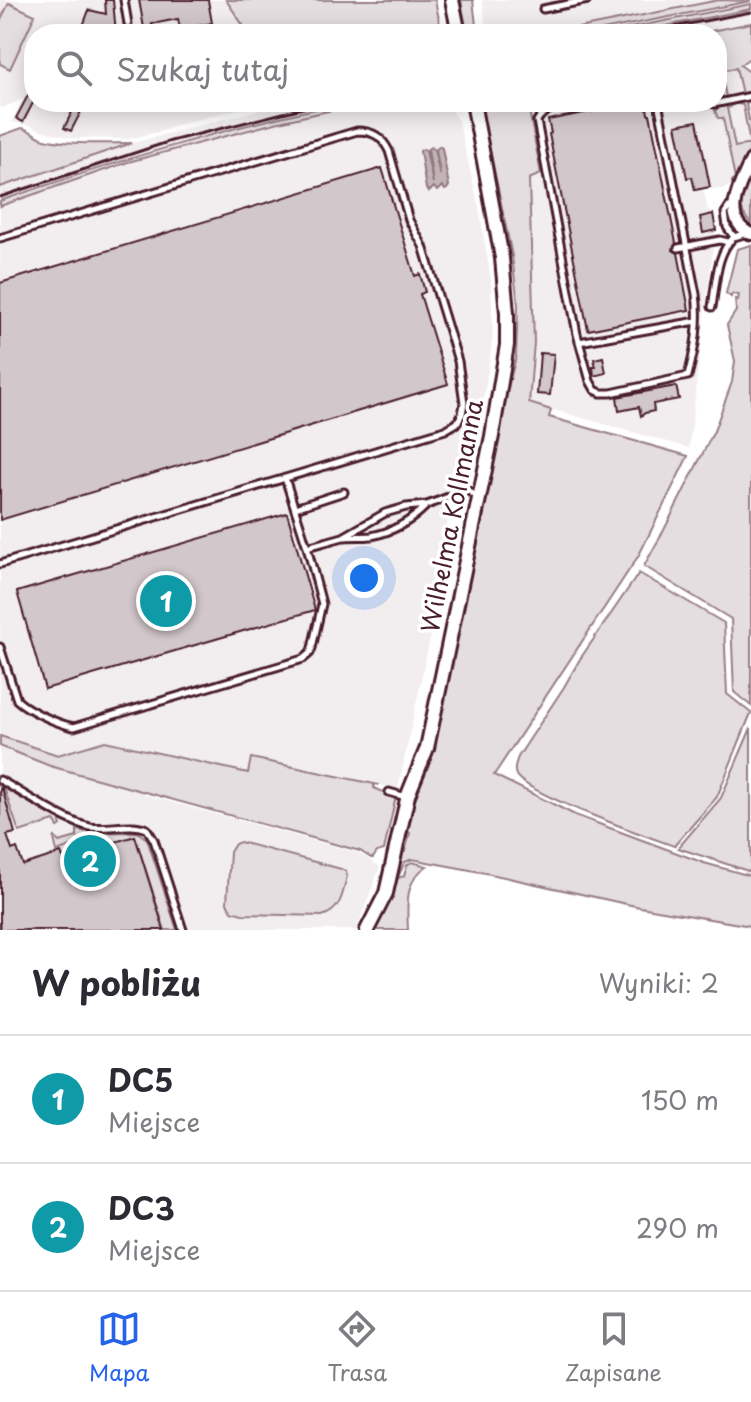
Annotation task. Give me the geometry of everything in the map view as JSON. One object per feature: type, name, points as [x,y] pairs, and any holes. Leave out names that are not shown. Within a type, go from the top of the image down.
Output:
[{"type":"street","points":[[452,0],[457,24]]},
{"type":"street","name":"Wilhelma Kollmanna","points":[[367,930],[387,890],[407,797],[427,748],[500,392],[507,329],[502,258],[475,112]]},
{"type":"street","points":[[749,233],[739,225],[734,206],[751,160]]},
{"type":"lane","points":[[124,0],[128,24]]},
{"type":"lane","points":[[543,9],[588,0]]},
{"type":"lane","points":[[727,101],[751,96]]},
{"type":"lane","points":[[544,112],[537,121],[579,342],[590,381],[601,393],[688,376],[696,341],[696,294],[660,112]]},
{"type":"lane","points":[[0,238],[357,131],[367,131],[384,141],[389,151],[409,220],[423,246],[458,361],[464,403],[457,423],[445,430],[0,564]]},
{"type":"lane","points":[[734,206],[725,213],[729,232],[734,237]]},
{"type":"lane","points":[[712,307],[728,242],[749,233]]},
{"type":"lane","points":[[678,248],[720,240],[728,242]]},
{"type":"lane","points":[[579,342],[697,321]]},
{"type":"lane","points":[[0,647],[17,700],[74,727],[303,659],[312,648],[322,604],[285,478]]},
{"type":"lane","points":[[307,547],[343,537],[385,513],[406,507],[427,505],[467,490],[479,498]]},
{"type":"lane","points":[[295,508],[344,492]]},
{"type":"lane","points":[[343,537],[369,537],[391,530],[410,522],[427,505]]},
{"type":"lane","points":[[0,780],[89,827],[134,826],[152,833],[183,930]]},
{"type":"lane","points":[[389,792],[407,797]]},
{"type":"shaded area","points":[[0,0],[118,0],[119,8],[130,8],[129,0],[226,0],[242,24],[24,24],[24,112],[226,112],[128,139],[80,140],[11,122],[23,99],[0,109]]},
{"type":"shaded area","points":[[226,0],[435,0],[440,24],[242,24]]},
{"type":"shaded area","points":[[461,0],[473,0],[476,24],[465,24]]},
{"type":"shaded area","points":[[482,0],[719,0],[598,24],[486,24]]},
{"type":"shaded area","points":[[719,0],[751,1],[633,24],[598,24]]},
{"type":"shaded area","points":[[9,3],[35,15],[31,24],[24,24],[24,39],[10,69],[0,64],[0,21]]},
{"type":"shaded area","points":[[751,4],[751,9],[675,24],[650,24]]},
{"type":"shaded area","points":[[751,9],[751,23],[727,28],[727,24],[675,24]]},
{"type":"shaded area","points":[[751,23],[751,57],[740,65],[751,73],[751,94],[738,96],[742,94],[736,68],[727,70],[727,28]]},
{"type":"shaded area","points":[[740,65],[751,73],[751,149],[735,184],[722,189],[703,189],[708,210],[715,214],[716,230],[689,448],[529,403],[534,342],[529,178],[541,174],[529,112],[727,112],[727,67]]},
{"type":"shaded area","points":[[740,101],[750,102],[746,104],[751,120],[751,138],[750,146],[747,161],[735,184],[732,183],[735,179],[723,118],[718,118],[715,112],[727,112],[727,108],[735,147],[750,144],[743,105],[738,104]]},
{"type":"shaded area","points":[[251,112],[307,112],[179,143],[0,201],[0,187],[132,143]]},
{"type":"shaded area","points":[[304,112],[324,112],[128,162],[0,206],[0,201],[86,172]]},
{"type":"shaded area","points":[[324,112],[453,112],[459,123],[479,208],[491,280],[493,336],[482,410],[464,478],[445,530],[452,535],[398,789],[252,758],[248,773],[153,753],[142,794],[359,853],[380,867],[356,930],[0,930],[0,206],[128,162]]},
{"type":"shaded area","points":[[482,112],[529,112],[541,174],[529,179],[534,342],[529,403],[551,410],[549,417],[688,456],[639,555],[494,775],[575,815],[704,863],[751,876],[751,926],[640,907],[412,859],[405,862],[398,874],[410,833],[407,831],[412,800],[432,757],[516,357],[518,305],[512,256]]},
{"type":"shaded area","points":[[22,128],[54,141],[132,143],[0,187],[0,136]]},
{"type":"shaded area","points":[[439,146],[442,148],[449,186],[445,190],[442,186],[437,191],[434,187],[429,192],[420,151],[426,150],[433,183],[428,149],[434,149],[440,175],[436,150]]},
{"type":"shaded area","points":[[751,174],[751,223],[741,206]]},
{"type":"shaded area","points":[[751,245],[751,706],[734,692],[731,619],[644,566],[714,431],[732,382],[735,361],[727,325],[736,311],[735,299],[738,300],[739,295],[732,294],[731,297],[726,293],[737,249]]},
{"type":"shaded area","points":[[639,573],[724,623],[727,694],[751,713],[717,797],[674,846],[541,792],[524,783],[515,770],[518,757]]},
{"type":"shaded area","points":[[751,728],[751,872],[678,848],[721,798]]},
{"type":"shaded area","points":[[0,736],[58,755],[105,741],[248,773],[251,758],[379,785],[374,784],[374,788],[395,797],[384,850],[371,858],[360,851],[50,766],[0,746]]},
{"type":"shaded area","points":[[0,786],[59,820],[61,825],[58,827],[54,821],[19,832],[5,791],[0,791]]},
{"type":"shaded area","points":[[77,830],[94,833],[137,832],[147,839],[177,930],[165,930],[135,836],[78,854],[75,845],[57,852],[54,838],[59,842],[77,837]]},
{"type":"shaded area","points":[[240,842],[346,872],[344,889],[337,906],[322,916],[242,914],[232,911],[227,903],[230,852]]},
{"type":"shaded area","points":[[412,862],[427,866],[411,886],[408,930],[374,930],[398,878],[404,876],[407,865]]},
{"type":"building","points":[[105,0],[113,0],[115,24],[84,24],[89,10],[106,14]]},
{"type":"building","points":[[139,0],[208,0],[212,23],[179,24],[178,19],[143,24]]},
{"type":"building","points":[[24,103],[24,112],[28,112],[23,122],[16,118]]},
{"type":"building","points":[[72,112],[81,112],[71,131],[64,128]]},
{"type":"building","points":[[589,112],[650,114],[676,243],[673,250],[678,253],[689,310],[588,330],[548,120]]},
{"type":"building","points":[[697,121],[710,187],[695,190],[692,177],[687,178],[676,125]]},
{"type":"building","points":[[382,168],[415,276],[420,274],[425,292],[420,294],[448,384],[0,520],[0,283]]},
{"type":"building","points":[[713,214],[716,230],[703,233],[700,217]]},
{"type":"building","points":[[540,353],[554,354],[550,395],[537,394]]},
{"type":"building","points":[[603,357],[606,373],[594,376],[594,359]]},
{"type":"building","points":[[676,386],[679,399],[653,404],[654,411],[641,416],[639,407],[619,411],[617,397]]},
{"type":"building","points":[[287,513],[315,610],[45,689],[17,592]]},
{"type":"building","points":[[2,788],[15,833],[7,835],[12,850],[17,848],[23,865],[61,853],[63,858],[135,836],[164,930],[0,930]]},
{"type":"railway","points":[[689,24],[751,12]]},
{"type":"railway","points":[[0,197],[171,141],[287,112]]},
{"type":"place","name":"DC5","points":[[166,601]]},
{"type":"place","name":"DC3","points":[[90,861]]}]
